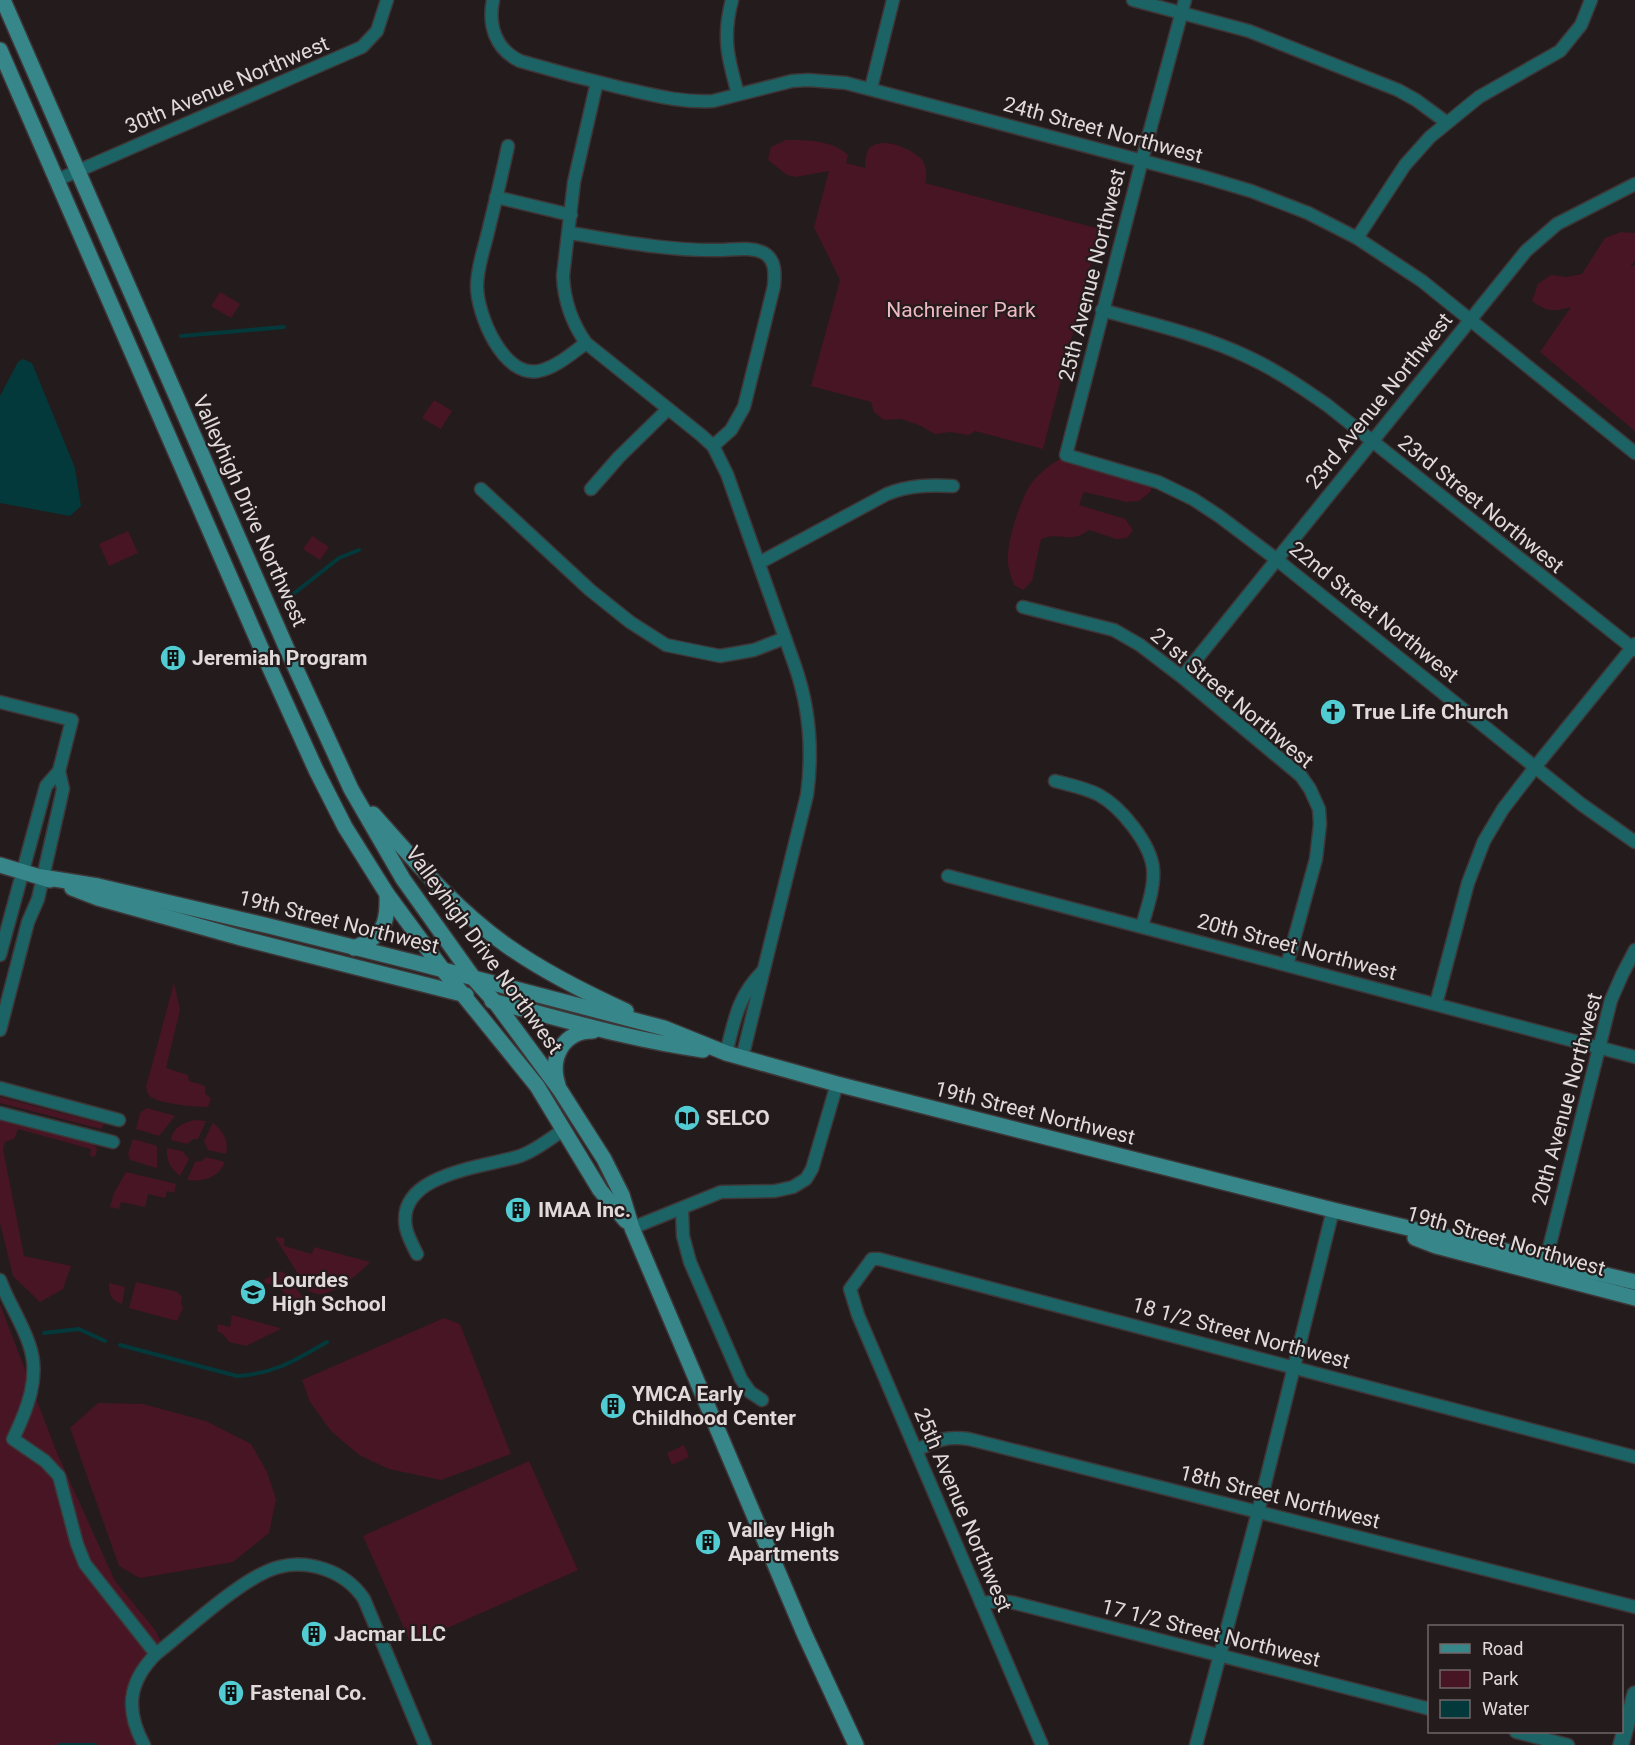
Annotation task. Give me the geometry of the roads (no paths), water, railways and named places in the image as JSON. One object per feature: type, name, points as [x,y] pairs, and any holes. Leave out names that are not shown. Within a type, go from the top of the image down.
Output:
[{"type":"main road","name":"Valleyhigh Drive Northwest","points":[[3,0],[290,656],[351,789],[403,879],[475,980],[495,1002],[561,1090],[604,1159],[622,1195],[632,1228],[800,1622],[856,1745]]},
{"type":"main road","name":"Valleyhigh Drive Northwest","points":[[0,50],[268,664],[316,770],[345,827],[387,894],[443,970],[537,1086],[600,1190],[632,1228]]},
{"type":"main road","points":[[351,789],[427,874],[471,917],[505,945],[575,988],[664,1028]]},
{"type":"main road","name":"19th Street Northwest","points":[[0,865],[23,870],[98,898],[245,939],[615,1034],[726,1053]]},
{"type":"main road","name":"19th Street Northwest","points":[[42,877],[98,886],[354,948],[664,1028],[742,1058],[1333,1210],[1544,1268],[1635,1298]]},
{"type":"main road","points":[[354,948],[376,937],[384,926],[387,894]]},
{"type":"main road","points":[[561,1090],[555,1075],[555,1064],[563,1042],[582,1031],[615,1034]]},
{"type":"main road","name":"19th Street Northwest","points":[[1544,1268],[1635,1282]]},
{"type":"street","name":"30th Avenue Northwest","points":[[57,180],[362,47],[377,31],[387,0]]},
{"type":"street","name":"24th Street Northwest","points":[[494,0],[491,23],[496,40],[506,52],[520,61],[597,82],[688,101],[713,101],[784,82],[808,80],[846,83],[1142,160],[1281,202],[1358,238],[1422,281],[1635,453]]},
{"type":"street","points":[[732,0],[726,27],[726,48],[738,94]]},
{"type":"street","points":[[870,88],[893,0]]},
{"type":"street","points":[[1133,0],[1184,6],[1267,37],[1398,90],[1446,122]]},
{"type":"street","points":[[1358,238],[1405,165],[1446,122],[1479,97],[1560,51],[1581,25],[1591,0]]},
{"type":"street","name":"25th Avenue Northwest","points":[[1066,455],[1102,310],[1184,6]]},
{"type":"street","points":[[597,82],[577,166],[565,260],[564,291],[577,329],[586,343],[713,446],[727,474],[800,679],[809,727],[810,773],[807,795],[742,1058]]},
{"type":"street","points":[[508,146],[481,258],[477,285],[481,310],[487,326],[501,351],[512,364],[537,371],[557,363],[586,343]]},
{"type":"street","name":"23rd Avenue Northwest","points":[[1182,677],[1526,251],[1548,231],[1576,213],[1635,184]]},
{"type":"street","points":[[496,196],[571,215]]},
{"type":"street","points":[[570,233],[684,250],[744,249],[764,253],[771,259],[774,268],[774,286],[744,406],[731,430],[713,446]]},
{"type":"street","name":"23rd Street Northwest","points":[[1102,310],[1192,335],[1255,360],[1289,379],[1320,400],[1634,647]]},
{"type":"street","points":[[591,489],[619,457],[668,409]]},
{"type":"street","name":"22nd Street Northwest","points":[[1066,455],[1158,482],[1193,499],[1219,516],[1276,559],[1581,804],[1635,842]]},
{"type":"street","points":[[759,563],[894,491],[911,486],[953,486]]},
{"type":"street","points":[[481,489],[590,590],[630,622],[666,645],[681,650],[720,656],[754,650],[785,638]]},
{"type":"street","name":"21st Street Northwest","points":[[1023,607],[1114,630],[1126,636],[1182,677],[1301,776],[1319,809],[1320,824],[1316,859],[1287,965]]},
{"type":"street","points":[[1436,1004],[1479,853],[1492,826],[1536,766],[1634,647]]},
{"type":"street","points":[[0,702],[72,720],[59,771],[46,786],[0,955]]},
{"type":"street","points":[[0,1030],[28,922],[38,899],[63,789],[59,771]]},
{"type":"street","points":[[1055,781],[1082,788],[1105,799],[1118,810],[1142,838],[1153,869],[1151,890],[1142,926]]},
{"type":"street","name":"20th Street Northwest","points":[[948,876],[1635,1057]]},
{"type":"street","name":"20th Avenue Northwest","points":[[1544,1268],[1615,990],[1635,950]]},
{"type":"street","points":[[726,1053],[739,1005],[749,985],[763,971]]},
{"type":"street","points":[[632,1228],[721,1192],[775,1191],[793,1186],[806,1179],[812,1169],[837,1084]]},
{"type":"street","points":[[0,1088],[119,1120]]},
{"type":"street","points":[[0,1113],[114,1142]]},
{"type":"street","points":[[417,1254],[405,1227],[409,1204],[422,1188],[446,1175],[473,1166],[521,1156],[563,1130]]},
{"type":"street","points":[[682,1209],[683,1236],[690,1262],[741,1379],[750,1392],[762,1400]]},
{"type":"street","points":[[1196,1745],[1258,1512],[1333,1210]]},
{"type":"street","name":"18 1/2 Street Northwest","points":[[850,1288],[867,1264],[872,1259],[879,1259],[1635,1457]]},
{"type":"street","points":[[0,1280],[30,1345],[34,1372],[25,1413],[13,1439],[45,1461],[59,1476],[77,1544],[85,1564],[156,1654]]},
{"type":"street","name":"25th Avenue Northwest","points":[[850,1288],[858,1315],[1042,1745]]},
{"type":"street","name":"18th Street Northwest","points":[[917,1450],[940,1439],[954,1437],[969,1439],[1635,1607]]},
{"type":"street","points":[[144,1745],[136,1725],[132,1695],[140,1674],[156,1654],[236,1590],[259,1575],[285,1566],[302,1564],[338,1574],[348,1581],[364,1599],[425,1745]]},
{"type":"street","name":"17 1/2 Street Northwest","points":[[981,1603],[1002,1601],[1015,1603],[1428,1708]]},
{"type":"street","points":[[1621,1745],[1635,1694]]},
{"type":"street","points":[[1523,1733],[1568,1745]]},
{"type":"water","points":[[23,359],[32,363],[75,468],[81,506],[70,516],[0,503],[0,396],[18,362]]},
{"type":"waterway","points":[[181,336],[284,327]]},
{"type":"waterway","points":[[292,595],[339,558],[359,550]]},
{"type":"waterway","points":[[44,1333],[79,1329],[105,1341]]},
{"type":"waterway","points":[[120,1345],[237,1376],[274,1369],[327,1342]]},
{"type":"waterway","points":[[60,1745],[95,1745]]},
{"type":"place","name":"Jeremiah Program","points":[[173,658]]},
{"type":"place","name":"True Life Church","points":[[1333,712]]},
{"type":"place","name":"SELCO","points":[[687,1118]]},
{"type":"place","name":"IMAA Inc.","points":[[518,1210]]},
{"type":"place","name":"Lourdes High School","points":[[253,1292]]},
{"type":"place","name":"YMCA Early Childhood Center","points":[[613,1406]]},
{"type":"place","name":"Valley High Apartments","points":[[708,1542]]},
{"type":"place","name":"Jacmar LLC","points":[[314,1634]]},
{"type":"place","name":"Fastenal Co.","points":[[231,1693]]},
{"type":"park label","name":"Nachreiner Park","points":[[961,310]]}]
